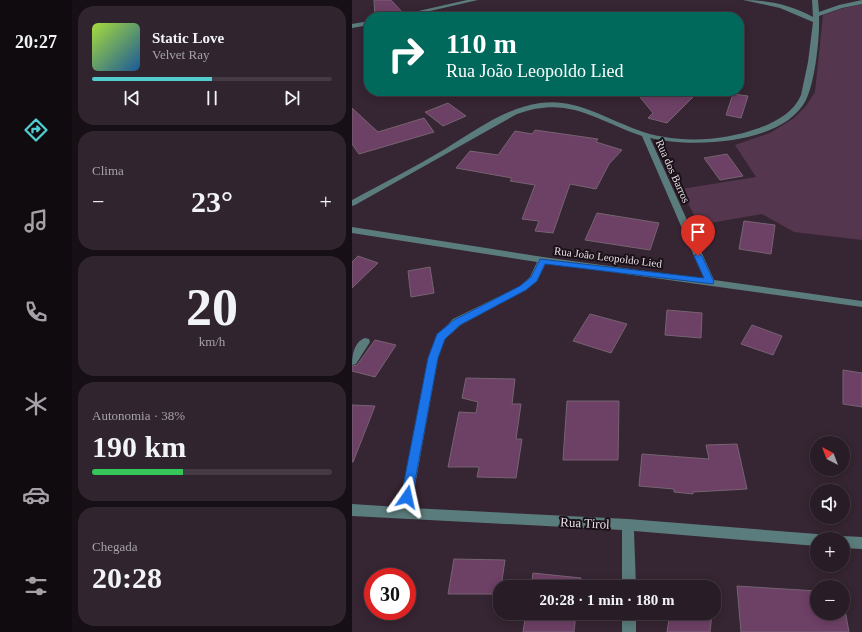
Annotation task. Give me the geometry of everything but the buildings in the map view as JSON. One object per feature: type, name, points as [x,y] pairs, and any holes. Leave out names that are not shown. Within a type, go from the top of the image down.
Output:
[{"type":"street","points":[[419,12],[475,0]]},
{"type":"street","points":[[746,0],[779,5],[815,18],[841,6],[862,2]]},
{"type":"street","points":[[352,203],[419,168],[496,122],[530,107],[540,105],[565,106],[587,111],[645,135],[684,142],[719,140],[760,131],[793,113],[802,102],[807,91],[815,18],[815,0]]},
{"type":"street","points":[[352,26],[364,24]]},
{"type":"street","name":"Rua dos Barros","points":[[645,135],[710,282]]},
{"type":"street","name":"Rua João Leopoldo Lied","points":[[352,230],[542,260],[862,304]]},
{"type":"street","points":[[404,513],[433,358],[441,337],[457,322],[523,288],[534,279],[542,260]]},
{"type":"street","points":[[352,361],[365,342]]},
{"type":"street","name":"Rua Tirol","points":[[352,510],[628,525],[810,539]]},
{"type":"street","points":[[628,525],[629,580]]},
{"type":"street","points":[[850,542],[862,543]]},
{"type":"street","points":[[629,620],[629,632]]},
{"type":"shaded area","points":[[862,4],[862,240],[794,232],[762,214],[699,225],[681,189],[756,177],[735,145],[770,133],[794,118],[806,106],[815,92],[823,15]]},
{"type":"route","points":[[407,497],[433,358],[441,337],[457,322],[523,288],[534,279],[542,260],[710,282],[698,256]]}]
